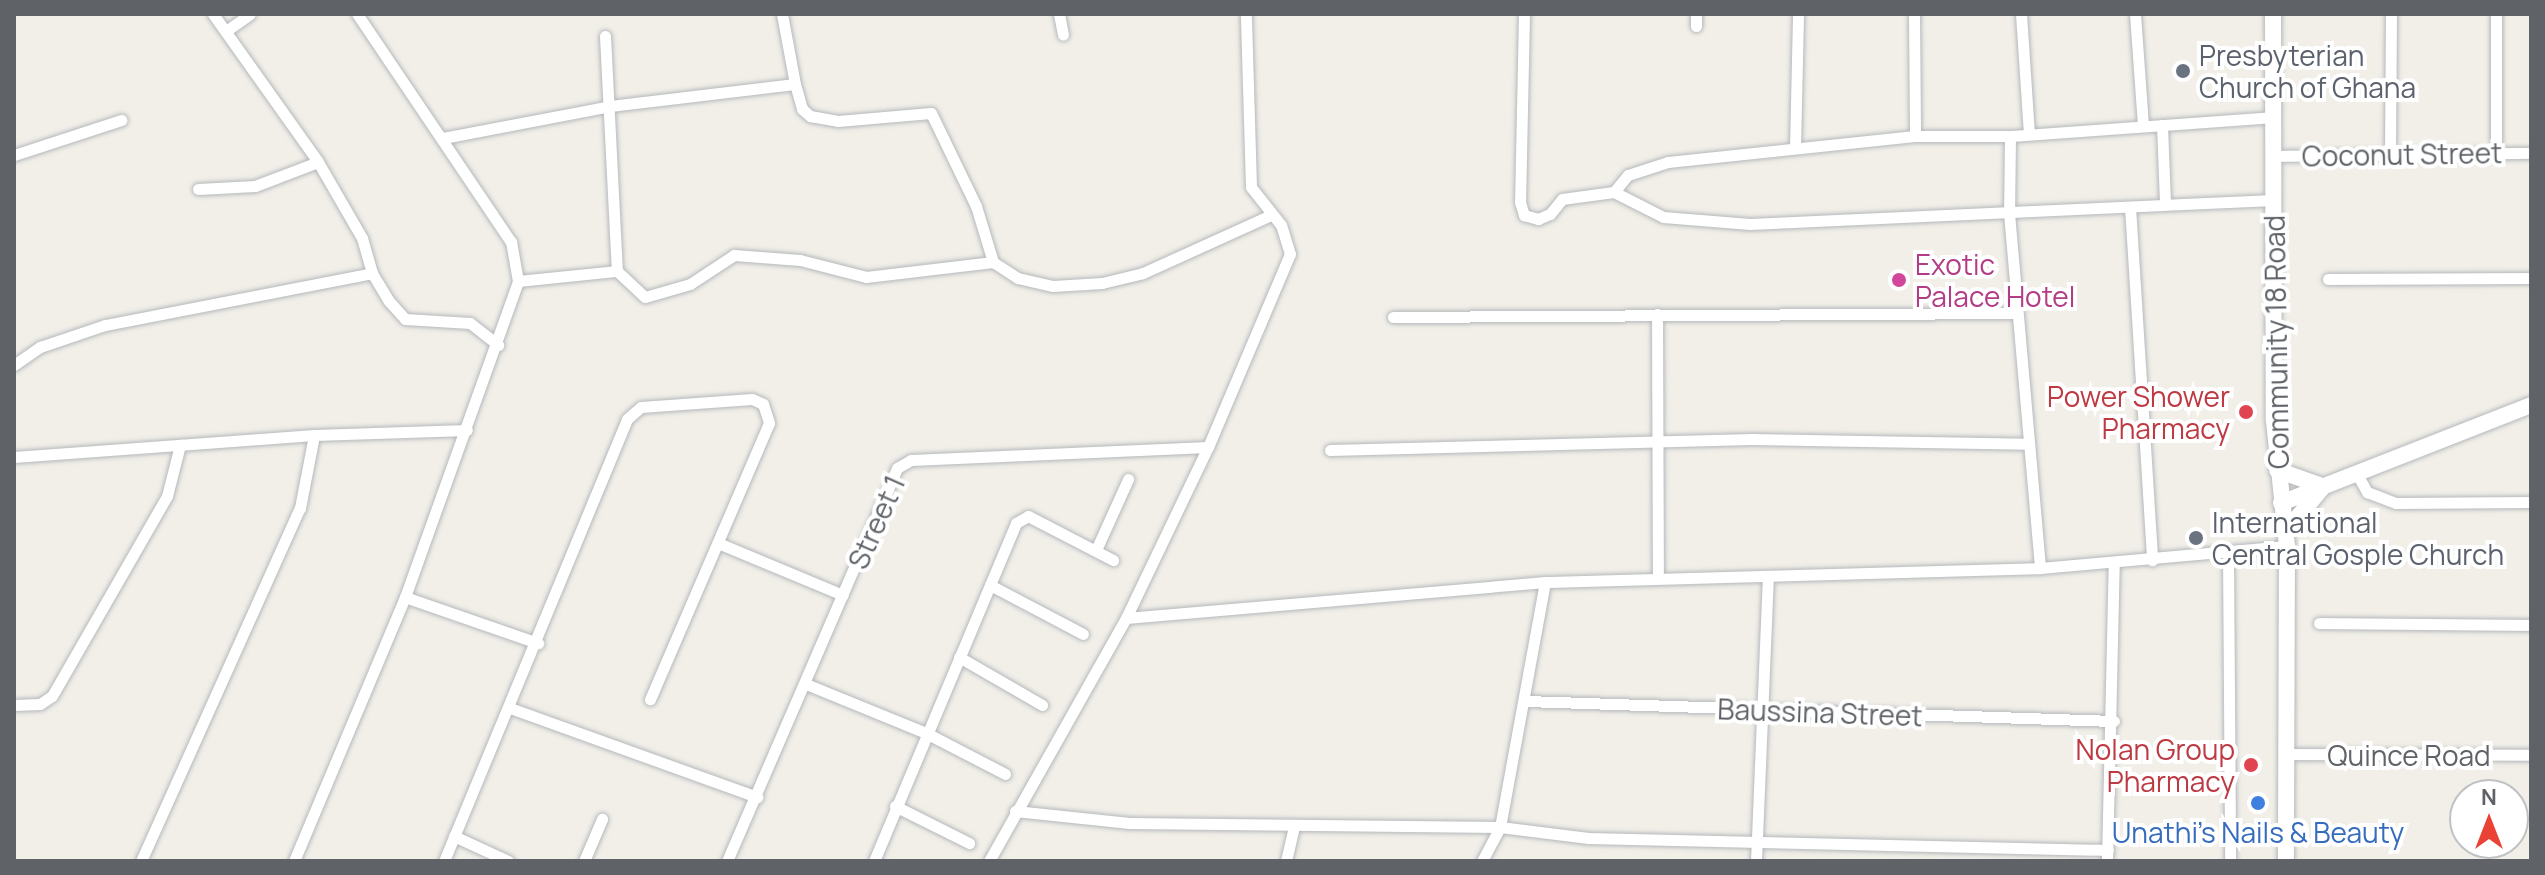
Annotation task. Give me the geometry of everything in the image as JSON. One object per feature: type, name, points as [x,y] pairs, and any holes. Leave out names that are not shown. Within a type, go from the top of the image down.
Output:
[{"type":"main road","name":"Community 18 Road","points":[[2273,14],[2277,470],[2287,538],[2286,861]]},
{"type":"main road","points":[[2281,503],[2531,405]]},
{"type":"main road","points":[[2277,470],[2324,486]]},
{"type":"main road","points":[[2287,538],[2324,486]]},
{"type":"street","points":[[213,14],[318,162],[371,255],[372,273],[405,319],[470,323],[498,345]]},
{"type":"street","points":[[226,31],[250,14]]},
{"type":"street","points":[[294,861],[405,597],[498,345],[518,281],[511,242],[357,14]]},
{"type":"street","points":[[782,14],[795,84],[802,109],[810,116],[838,121],[931,113],[976,206],[993,262]]},
{"type":"street","points":[[1059,14],[1063,35]]},
{"type":"street","points":[[989,861],[1126,618],[1208,447],[1290,254],[1289,240],[1251,187],[1246,14]]},
{"type":"street","points":[[1524,14],[1520,192],[1524,215],[1538,219],[1550,214],[1562,199],[1614,192],[1663,217],[1701,223],[2273,200]]},
{"type":"street","points":[[1795,148],[1798,14]]},
{"type":"street","points":[[1914,14],[1915,136]]},
{"type":"street","points":[[2021,14],[2029,133]]},
{"type":"street","points":[[2135,14],[2143,125]]},
{"type":"street","points":[[2390,153],[2391,14]]},
{"type":"street","points":[[2496,14],[2496,153]]},
{"type":"street","points":[[605,36],[617,271],[645,297],[690,284],[734,255],[800,260],[866,277],[993,262],[1018,278],[1053,286],[1102,283],[1155,268],[1271,215]]},
{"type":"street","points":[[443,138],[610,106],[795,84]]},
{"type":"street","points":[[1614,192],[1628,175],[1645,166],[1795,148],[1915,136],[2010,136],[2272,117]]},
{"type":"street","points":[[14,155],[121,120]]},
{"type":"street","points":[[2162,125],[2165,204]]},
{"type":"street","points":[[2010,136],[2009,213],[2040,568]]},
{"type":"street","name":"Coconut Street","points":[[2273,156],[2531,153]]},
{"type":"street","points":[[198,189],[255,186],[318,162]]},
{"type":"street","points":[[2130,207],[2152,560]]},
{"type":"street","points":[[518,281],[617,271]]},
{"type":"street","points":[[14,365],[40,347],[105,325],[372,273]]},
{"type":"street","points":[[2328,279],[2531,278]]},
{"type":"street","points":[[1393,317],[2017,313]]},
{"type":"street","points":[[1657,314],[1655,442],[1658,578]]},
{"type":"street","points":[[444,861],[634,411],[752,399],[763,404],[769,423],[650,699]]},
{"type":"street","points":[[14,457],[314,435],[467,430]]},
{"type":"street","points":[[141,861],[300,508],[314,435]]},
{"type":"street","points":[[1330,450],[1655,442],[2028,444]]},
{"type":"street","points":[[14,705],[40,704],[52,696],[167,496],[180,445]]},
{"type":"street","name":"Street 1","points":[[727,861],[806,684],[893,473],[904,463],[1208,447]]},
{"type":"street","points":[[2357,474],[2367,492],[2396,503],[2531,502]]},
{"type":"street","points":[[1096,550],[1128,479]]},
{"type":"street","points":[[874,861],[926,733],[1021,517],[1028,516],[1113,560]]},
{"type":"street","points":[[1126,618],[1545,582],[2040,568],[2114,563],[2228,553],[2287,538]]},
{"type":"street","points":[[718,543],[843,595]]},
{"type":"street","points":[[2228,553],[2230,861]]},
{"type":"street","points":[[1015,811],[1129,823],[1500,827],[1588,838],[2107,856],[2114,721],[2114,563]]},
{"type":"street","points":[[1756,861],[1766,710],[1768,576]]},
{"type":"street","points":[[1482,861],[1500,827],[1526,701],[1545,582]]},
{"type":"street","points":[[990,585],[1083,634]]},
{"type":"street","points":[[405,597],[538,643]]},
{"type":"street","points":[[2319,623],[2531,625]]},
{"type":"street","points":[[959,657],[1042,705]]},
{"type":"street","points":[[806,684],[926,733],[1005,774]]},
{"type":"street","name":"Baussina Street","points":[[1526,701],[2114,721]]},
{"type":"street","points":[[510,708],[757,797]]},
{"type":"street","name":"Quince Road","points":[[2286,754],[2531,755]]},
{"type":"street","points":[[895,806],[969,843]]},
{"type":"street","points":[[584,861],[602,819]]},
{"type":"street","points":[[1286,861],[1294,827]]},
{"type":"street","points":[[2229,832],[2286,833]]},
{"type":"street","points":[[454,836],[508,861]]},
{"type":"place","name":"Presbyterian Church of Ghana","points":[[2183,71]]},
{"type":"place","name":"Exotic Palace Hotel","points":[[1899,280]]},
{"type":"place","name":"Power Shower Pharmacy","points":[[2246,412]]},
{"type":"place","name":"International Central Gosple Church","points":[[2196,538]]},
{"type":"place","name":"Nolan Group Pharmacy","points":[[2251,765]]},
{"type":"place","name":"Unathi’s Nails & Beauty","points":[[2258,803]]}]
